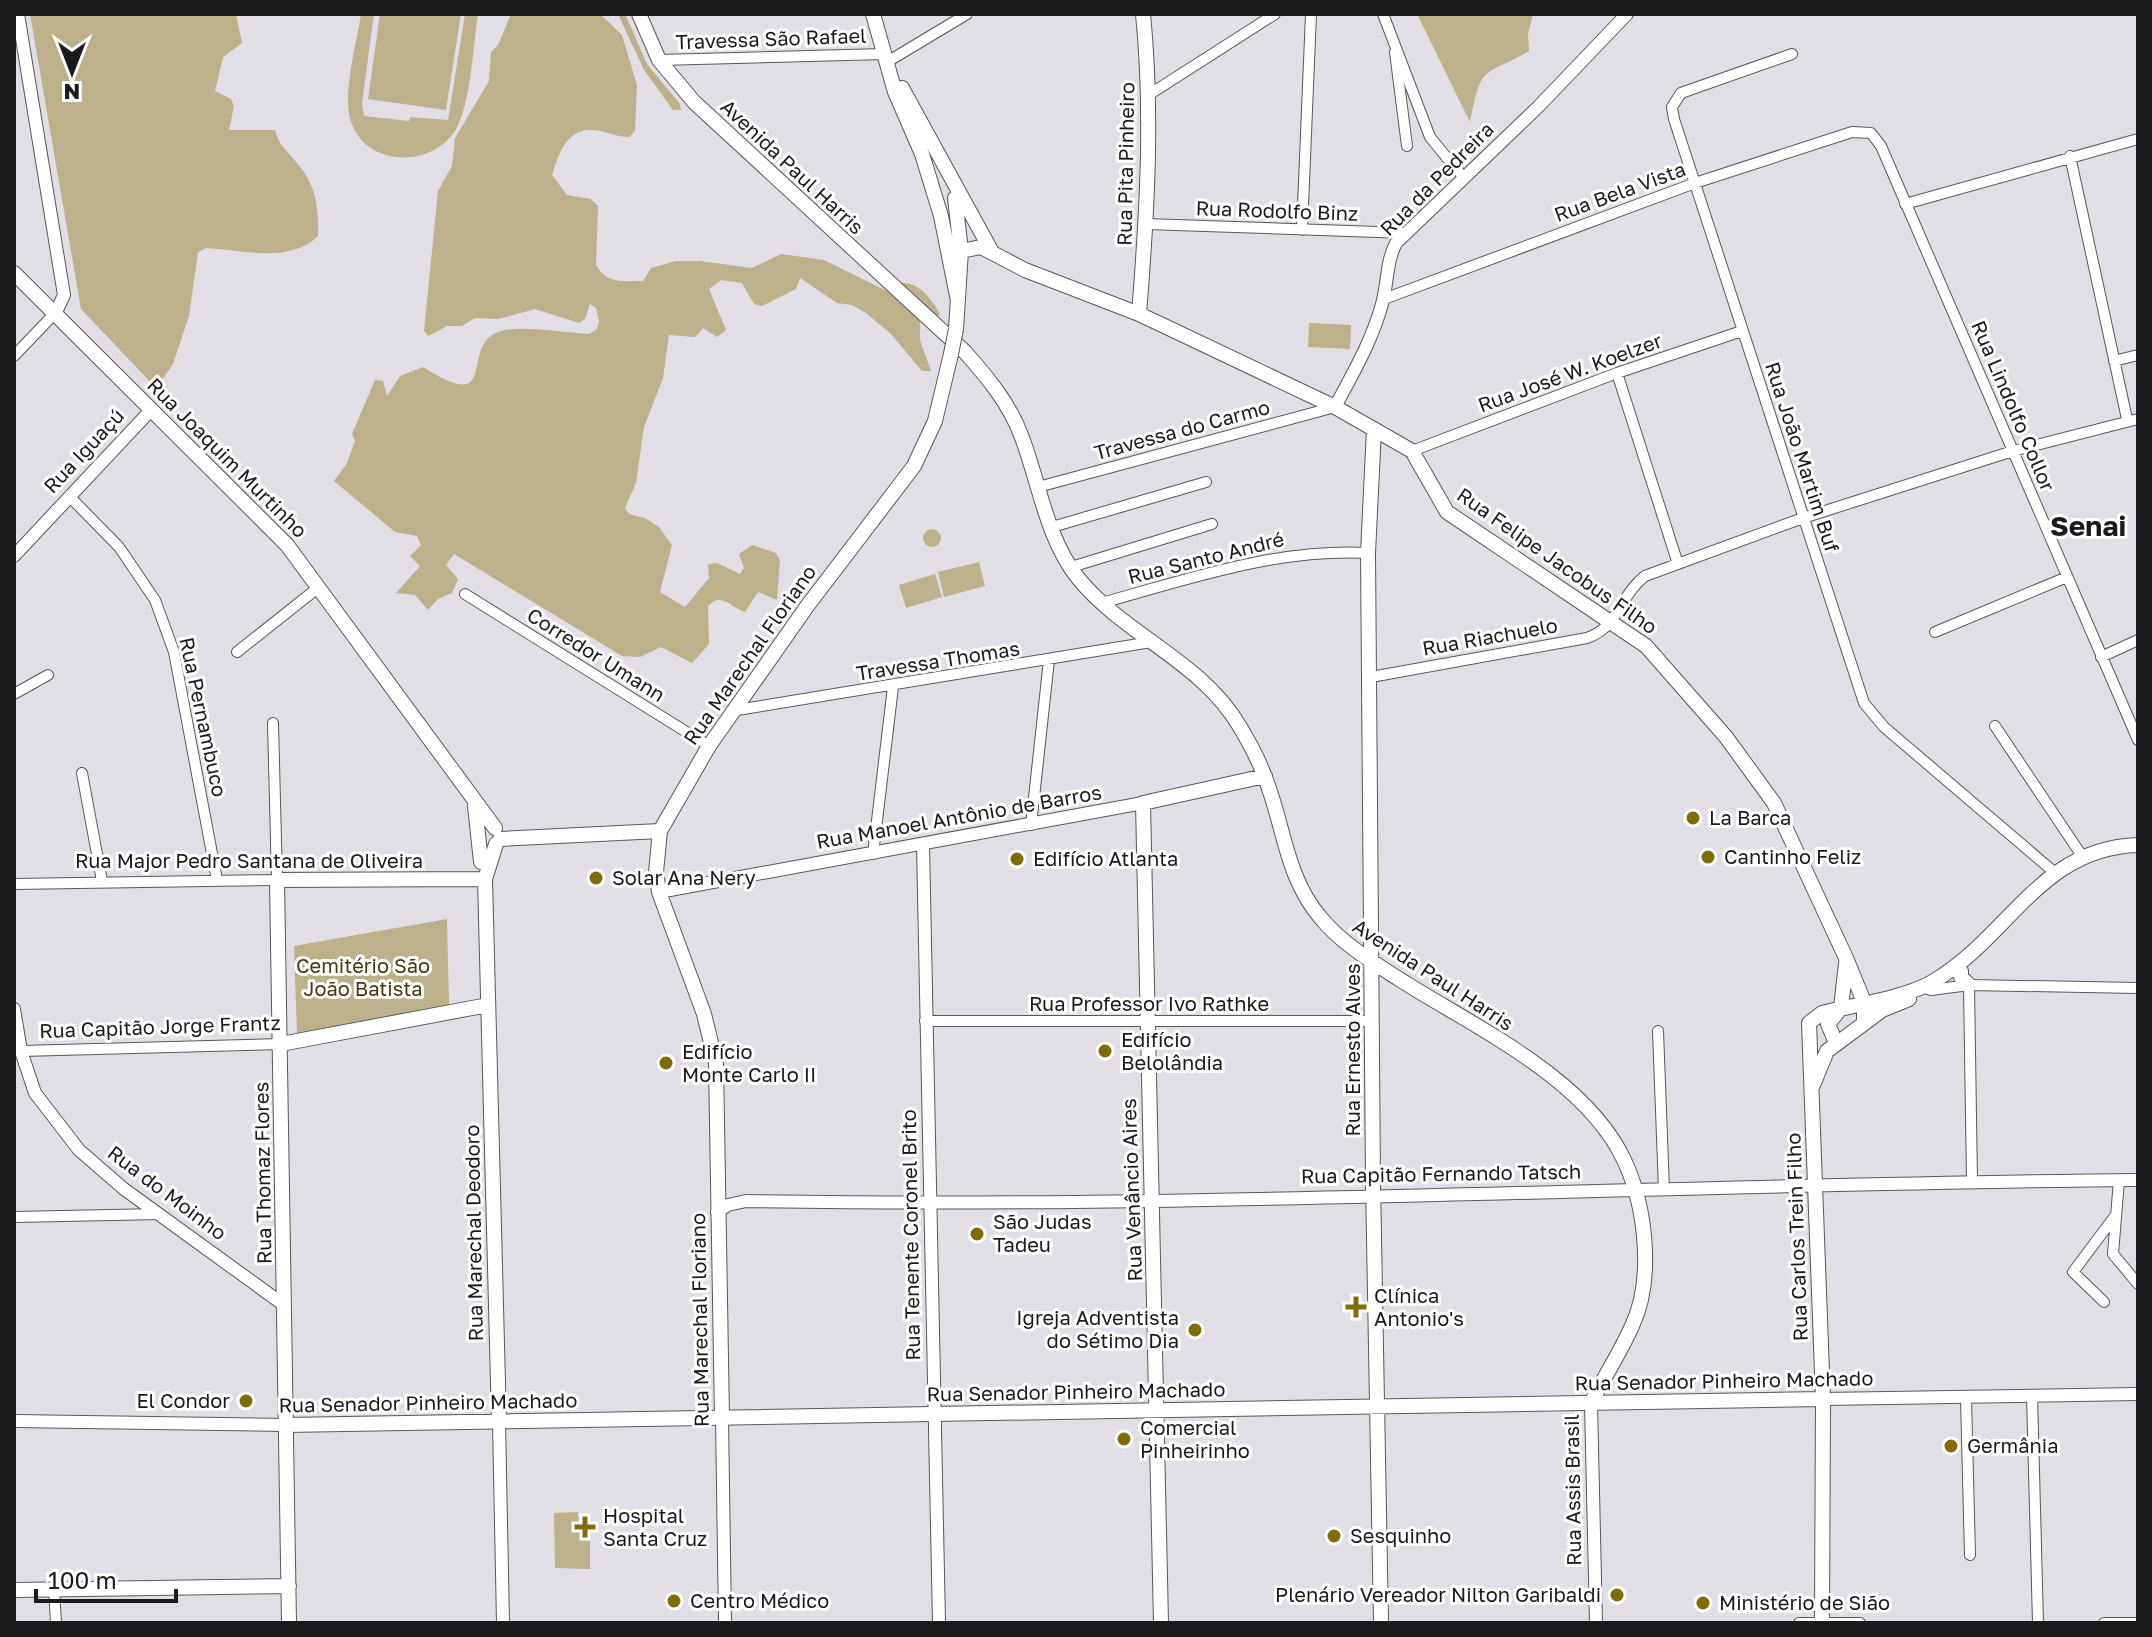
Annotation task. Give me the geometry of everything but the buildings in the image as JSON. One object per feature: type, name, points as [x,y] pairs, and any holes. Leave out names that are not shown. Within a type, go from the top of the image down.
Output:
[{"type":"main road","name":"Avenida Paul Harris","points":[[639,14],[659,60],[694,102],[965,352],[1010,410],[1052,527],[1071,567],[1101,603],[1221,699],[1265,776],[1289,861],[1309,904],[1336,934],[1372,962],[1570,1091],[1613,1140],[1635,1190],[1642,1228],[1641,1293],[1634,1324],[1591,1403]]},
{"type":"main road","points":[[873,14],[886,60],[917,129],[985,244],[999,258]]},
{"type":"main road","name":"Rua Pita Pinheiro","points":[[1139,314],[1146,224],[1150,94],[1143,14]]},
{"type":"main road","points":[[917,129],[941,216],[958,301]]},
{"type":"main road","points":[[922,154],[959,218],[981,247],[999,258],[1139,314],[1335,407],[1412,451]]},
{"type":"main road","name":"Rua Marechal Floriano","points":[[722,1418],[716,1063],[712,1039],[659,892],[656,872],[660,831],[731,711],[914,466],[935,421],[956,329],[961,251],[953,186]]},
{"type":"main road","points":[[961,251],[981,247]]},
{"type":"main road","name":"Rua Joaquim Murtinho","points":[[14,273],[287,545],[319,587],[477,808],[493,836],[469,879]]},
{"type":"main road","name":"Rua Ernesto Alves","points":[[1374,429],[1368,553],[1373,1196],[1381,1623]]},
{"type":"main road","name":"Rua Felipe Jacobus Filho","points":[[1412,451],[1447,512],[1612,623],[1662,662],[1750,768],[1774,803],[1864,1002]]},
{"type":"main road","name":"Rua Manoel Antônio de Barros","points":[[1143,803],[1265,776]]},
{"type":"main road","name":"Rua Venâncio Aires","points":[[1143,803],[1161,1623]]},
{"type":"main road","name":"Rua Joaquim Murtinho","points":[[477,808],[481,862]]},
{"type":"main road","points":[[493,836],[660,831]]},
{"type":"main road","name":"Rua Marechal Deodoro","points":[[493,836],[485,879],[499,1422]]},
{"type":"main road","points":[[1841,1008],[1926,989],[1975,950],[2054,872],[2082,856],[2112,846],[2138,845]]},
{"type":"main road","name":"Rua Major Pedro Santana de Oliveira","points":[[277,880],[485,879]]},
{"type":"main road","name":"Rua Thomaz Flores","points":[[277,880],[289,1623]]},
{"type":"main road","points":[[1811,1089],[1825,1054],[1836,1043],[1888,1006],[1961,971],[1975,950]]},
{"type":"main road","points":[[1836,1043],[1828,1024],[1841,1008],[1846,958]]},
{"type":"main road","points":[[1961,971],[1961,977],[1969,985]]},
{"type":"main road","points":[[1864,1002],[1864,1023]]},
{"type":"main road","name":"Rua Capitão Jorge Frantz","points":[[281,1044],[488,1005]]},
{"type":"main road","name":"Rua Carlos Trein Filho","points":[[1822,1623],[1823,1399],[1809,1023],[1814,1016],[1841,1008]]},
{"type":"main road","name":"Rua Senador Pinheiro Machado","points":[[285,1425],[1823,1399]]},
{"type":"main road","points":[[14,1590],[289,1586]]},
{"type":"street","points":[[14,356],[56,312],[64,295],[18,14]]},
{"type":"street","points":[[886,60],[967,14]]},
{"type":"street","points":[[1150,94],[1275,14]]},
{"type":"street","points":[[1302,230],[1311,14]]},
{"type":"street","points":[[1383,14],[1430,137],[1447,158]]},
{"type":"street","name":"Rua da Pedreira","points":[[1335,407],[1365,352],[1384,299],[1391,253],[1460,173],[1627,14]]},
{"type":"street","points":[[1393,34],[1407,146]]},
{"type":"street","name":"Rua João Martim Buf","points":[[1792,54],[1703,83],[1675,99],[1674,119],[1803,518],[1870,712],[2054,872]]},
{"type":"street","name":"Travessa São Rafael","points":[[659,60],[886,60]]},
{"type":"street","name":"Rua Bela Vista","points":[[1384,299],[1695,183],[1852,132],[1871,133]]},
{"type":"street","name":"Rua Lindolfo Collor","points":[[1871,133],[1878,139],[2138,740]]},
{"type":"street","points":[[1905,204],[2138,139]]},
{"type":"street","points":[[1612,623],[1638,581],[1678,564],[1803,518],[2013,451],[2133,419],[2114,361],[2070,156]]},
{"type":"street","name":"Rua Rodolfo Binz","points":[[1146,224],[1406,233]]},
{"type":"street","name":"Rua José W. Koelzer","points":[[1412,451],[1617,373],[1742,331]]},
{"type":"street","points":[[2114,361],[2138,355]]},
{"type":"street","points":[[1617,373],[1678,564]]},
{"type":"street","name":"Travessa do Carmo","points":[[1038,487],[1335,407]]},
{"type":"street","name":"Rua Iguaçú","points":[[14,556],[151,410]]},
{"type":"street","points":[[1052,527],[1206,482]]},
{"type":"street","name":"Rua Pernambuco","points":[[70,497],[119,547],[155,600],[174,652],[217,880]]},
{"type":"street","points":[[1071,567],[1212,524]]},
{"type":"street","name":"Rua Santo André","points":[[1101,603],[1280,556],[1328,551],[1368,553]]},
{"type":"street","points":[[1935,632],[2067,577]]},
{"type":"street","points":[[237,652],[319,587]]},
{"type":"street","name":"Corredor Umann","points":[[465,594],[709,746]]},
{"type":"street","name":"Rua Riachuelo","points":[[1371,677],[1587,638],[1612,623]]},
{"type":"street","points":[[2101,657],[2138,640]]},
{"type":"street","name":"Travessa Thomas","points":[[731,711],[893,687],[1151,642]]},
{"type":"street","points":[[1031,825],[1049,660]]},
{"type":"street","points":[[14,694],[48,675]]},
{"type":"street","points":[[873,854],[893,687]]},
{"type":"street","name":"Rua Thomaz Flores","points":[[273,723],[277,880]]},
{"type":"street","points":[[1995,726],[2082,856]]},
{"type":"street","points":[[82,773],[102,881]]},
{"type":"street","name":"Rua Manoel Antônio de Barros","points":[[659,892],[1143,803]]},
{"type":"street","name":"Rua Tenente Coronel Brito","points":[[923,845],[939,1623]]},
{"type":"street","name":"Rua Major Pedro Santana de Oliveira","points":[[14,884],[277,880]]},
{"type":"street","points":[[1969,985],[1972,1182]]},
{"type":"street","points":[[1926,989],[1969,985],[2138,988]]},
{"type":"street","name":"Rua do Moinho","points":[[14,1009],[21,1051],[35,1093],[79,1150],[124,1189],[284,1305]]},
{"type":"street","name":"Rua Professor Ivo Rathke","points":[[925,1021],[1373,1021]]},
{"type":"street","points":[[1658,1031],[1664,1190]]},
{"type":"street","name":"Rua Capitão Jorge Frantz","points":[[21,1051],[281,1044]]},
{"type":"street","points":[[2119,1180],[2113,1254],[2138,1284]]},
{"type":"street","name":"Rua Capitão Fernando Tatsch","points":[[717,1189],[723,1197],[746,1201],[931,1204],[1664,1190],[1816,1183],[2138,1180]]},
{"type":"street","name":"Rua Capitão Fernando Tatsch","points":[[717,1212],[728,1205],[746,1201]]},
{"type":"street","points":[[14,1217],[161,1214]]},
{"type":"street","points":[[2104,1302],[2073,1272],[2115,1216]]},
{"type":"street","name":"Rua Senador Pinheiro Machado","points":[[1823,1399],[2138,1394]]},
{"type":"street","points":[[2032,1395],[2038,1623]]},
{"type":"street","points":[[1966,1398],[1970,1555]]},
{"type":"street","name":"Rua Assis Brasil","points":[[1591,1403],[1596,1623]]},
{"type":"street","name":"Rua Marechal Floriano","points":[[722,1418],[725,1623]]},
{"type":"street","name":"Rua Senador Pinheiro Machado","points":[[14,1421],[285,1425]]},
{"type":"street","name":"Rua Marechal Deodoro","points":[[499,1422],[503,1623]]},
{"type":"street","points":[[54,1588],[56,1623]]},
{"type":"street","points":[[1799,1623],[1860,1623]]},
{"type":"street","points":[[2104,1623],[2138,1623]]},
{"type":"green space","points":[[30,14],[236,14],[242,43],[223,57],[215,91],[231,99],[234,106],[229,130],[275,130],[281,144],[303,170],[312,188],[317,206],[318,236],[306,245],[280,253],[206,248],[198,252],[189,316],[173,364],[156,388],[81,309]]},
{"type":"green space","points":[[361,14],[374,14],[362,103],[364,116],[409,121],[410,117],[448,120],[465,14],[478,14],[461,118],[445,142],[431,151],[415,156],[382,154],[368,146],[357,134],[350,118],[348,95]]},
{"type":"green space","points":[[380,14],[461,14],[446,110],[368,99]]},
{"type":"green space","points":[[511,14],[600,14],[622,35],[637,85],[635,131],[629,137],[591,130],[575,134],[564,145],[552,175],[567,195],[591,199],[598,206],[596,265],[605,276],[616,280],[643,281],[651,268],[676,261],[752,268],[781,254],[824,260],[899,297],[902,283],[914,285],[929,298],[940,314],[934,320],[920,316],[920,340],[931,371],[922,371],[891,334],[866,313],[852,305],[837,303],[800,278],[796,289],[762,306],[754,304],[742,283],[721,280],[709,289],[726,330],[717,337],[703,328],[695,337],[669,335],[663,378],[644,427],[636,483],[625,508],[629,514],[645,518],[659,527],[672,545],[660,592],[685,607],[709,578],[708,564],[717,563],[740,574],[744,568],[739,554],[752,545],[776,553],[780,560],[777,600],[758,592],[745,612],[722,600],[708,606],[709,644],[692,663],[661,647],[640,657],[622,656],[454,554],[446,565],[458,579],[452,593],[438,599],[428,610],[415,595],[396,593],[420,566],[410,556],[421,545],[417,536],[395,532],[334,481],[347,463],[355,441],[352,434],[375,380],[383,381],[387,396],[400,376],[423,367],[448,381],[463,385],[471,381],[476,373],[488,338],[501,331],[532,329],[589,334],[597,329],[596,308],[590,304],[585,319],[579,323],[535,309],[499,319],[475,318],[462,326],[447,326],[428,336],[424,331],[438,191],[452,166],[455,138],[489,81],[491,52],[498,45]]},
{"type":"green space","points":[[618,14],[625,14],[647,64],[680,104],[681,110],[673,110],[644,70]]},
{"type":"green space","points":[[1417,14],[1533,14],[1528,34],[1529,51],[1486,74],[1478,89],[1470,122]]},
{"type":"green space","points":[[1309,323],[1351,325],[1350,349],[1308,347]]},
{"type":"green space","points":[[932,529],[941,538],[932,547],[923,538]]},
{"type":"green space","points":[[979,562],[985,586],[944,597],[938,572]]},
{"type":"green space","points":[[935,574],[942,597],[906,608],[899,585]]},
{"type":"green space","name":"Cemitério São João Batista","points":[[447,919],[449,1005],[297,1034],[294,946]]},
{"type":"green space","points":[[578,1512],[579,1528],[590,1528],[590,1569],[555,1568],[554,1513]]},
{"type":"place","name":"La Barca","points":[[1693,818]]},
{"type":"place","name":"Cantinho Feliz","points":[[1708,857]]},
{"type":"place","name":"Edifício Atlanta","points":[[1017,859]]},
{"type":"place","name":"Solar Ana Nery","points":[[596,878]]},
{"type":"place","name":"Edifício Belolândia","points":[[1105,1051]]},
{"type":"place","name":"Edifício Monte Carlo II","points":[[666,1063]]},
{"type":"place","name":"São Judas Tadeu","points":[[977,1234]]},
{"type":"place","name":"Clínica Antonio's","points":[[1356,1307]]},
{"type":"place","name":"Igreja Adventista do Sétimo Dia","points":[[1195,1330]]},
{"type":"place","name":"El Condor","points":[[246,1401]]},
{"type":"place","name":"Comercial Pinheirinho","points":[[1124,1439]]},
{"type":"place","name":"Germânia","points":[[1951,1446]]},
{"type":"place","name":"Hospital Santa Cruz","points":[[585,1527]]},
{"type":"place","name":"Sesquinho","points":[[1334,1536]]},
{"type":"place","name":"Plenário Vereador Nilton Garibaldi","points":[[1617,1595]]},
{"type":"place","name":"Centro Médico","points":[[674,1601]]},
{"type":"place","name":"Ministério de Sião","points":[[1703,1603]]},
{"type":"district","name":"Senai","points":[[2088,526]]}]
